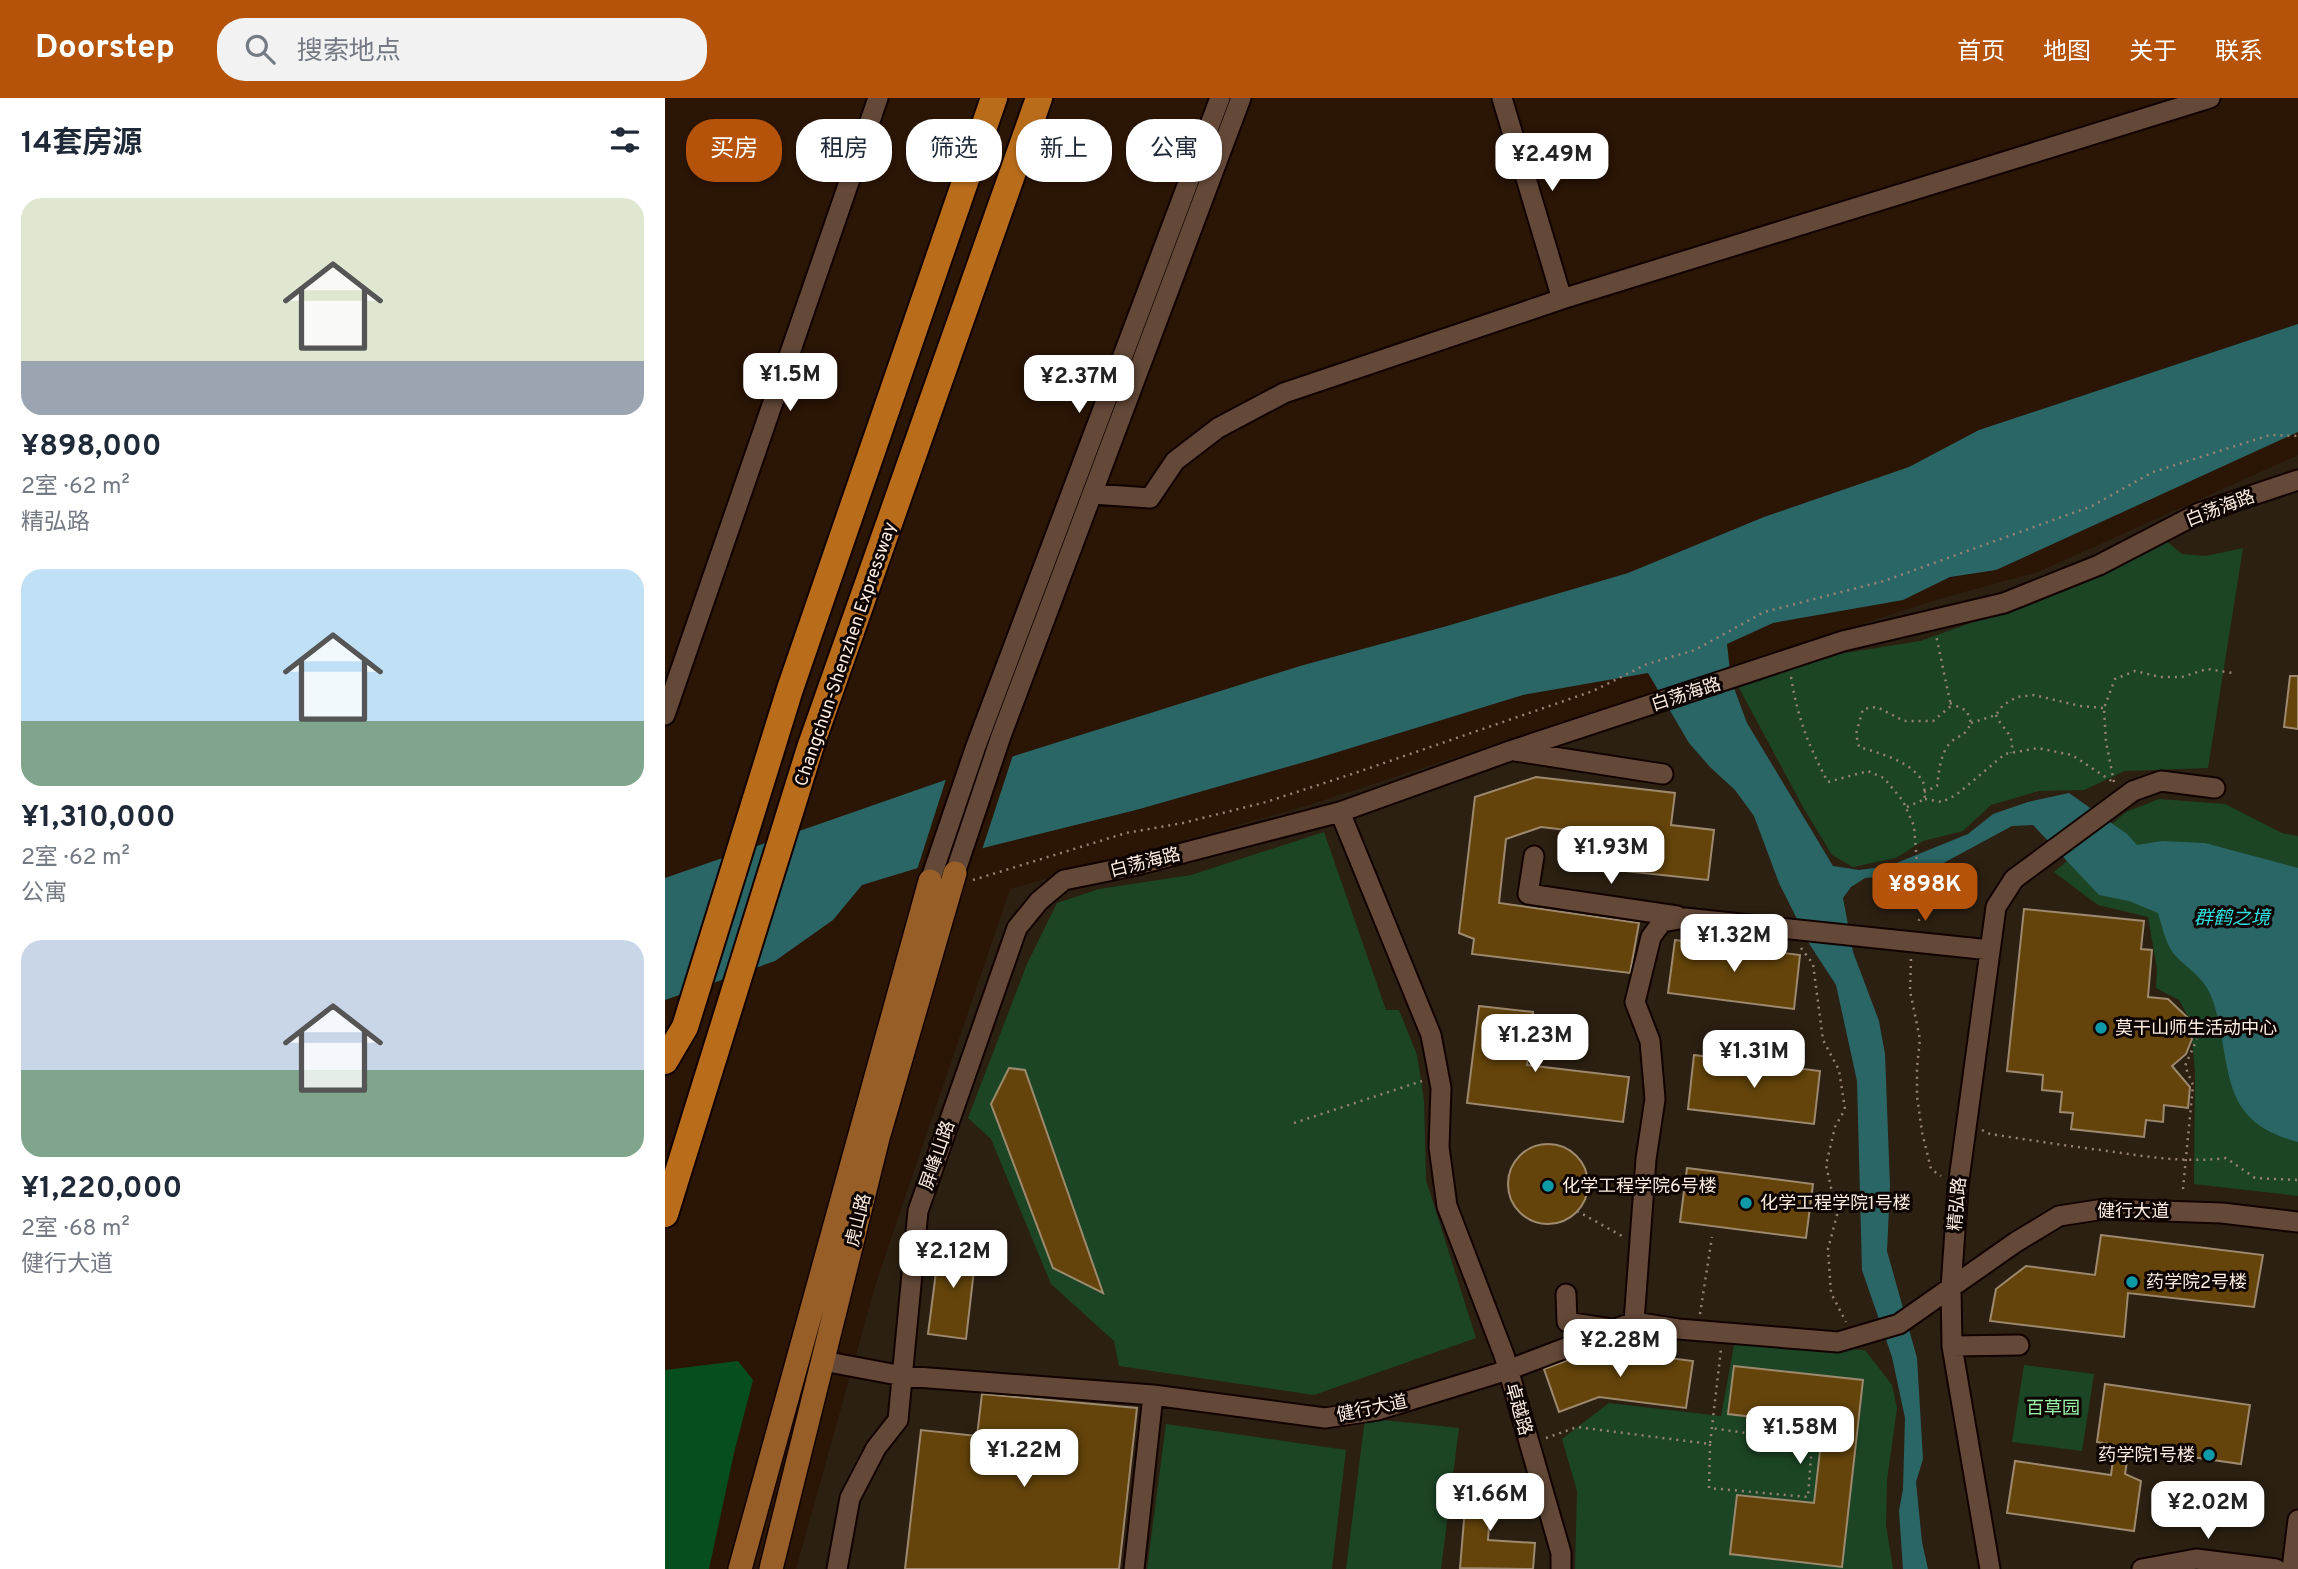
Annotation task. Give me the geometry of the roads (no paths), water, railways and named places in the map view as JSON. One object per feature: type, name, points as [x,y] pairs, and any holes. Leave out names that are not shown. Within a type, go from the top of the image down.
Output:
[{"type":"highway","points":[[665,1061],[685,1027],[790,689],[994,98]]},
{"type":"highway","name":"Changchun-Shenzhen Expressway","points":[[665,1214],[810,748],[1039,98]]},
{"type":"main road","name":"虎山路","points":[[771,1569],[878,1138],[964,876]]},
{"type":"main road","name":"虎山路","points":[[740,1569],[930,881]]},
{"type":"street","points":[[665,715],[878,98]]},
{"type":"street","points":[[930,881],[976,746],[1220,98]]},
{"type":"street","points":[[964,876],[1001,736],[1241,98]]},
{"type":"street","points":[[1502,98],[1562,299]]},
{"type":"street","points":[[1093,494],[1150,498],[1175,461],[1217,428],[1284,393],[1562,299],[2210,98]]},
{"type":"street","name":"白荡海路","points":[[1063,880],[1133,866],[1340,812],[1510,751],[1843,642],[2004,603],[2099,565],[2199,513],[2298,480]]},
{"type":"street","points":[[1510,751],[1663,774]]},
{"type":"street","name":"精弘路","points":[[1990,1569],[1952,1346],[1951,1288],[1958,1187],[1996,907],[2014,879],[2117,794],[2161,781],[2215,788]]},
{"type":"street","name":"卓越路","points":[[1340,812],[1431,1035],[1441,1088],[1439,1147],[1447,1206],[1508,1370],[1561,1553],[1561,1569]]},
{"type":"street","points":[[1534,856],[1528,894],[1685,918],[1990,950]]},
{"type":"street","name":"屏峰山路","points":[[837,1569],[850,1498],[876,1448],[898,1420],[918,1211],[1017,928],[1039,901],[1063,880]]},
{"type":"street","points":[[1634,1322],[1646,1159],[1654,1099],[1650,1041],[1635,1002],[1651,937],[1662,922],[1685,918]]},
{"type":"street","name":"健行大道","points":[[823,1361],[903,1376],[1153,1395],[1325,1418],[1378,1410],[1508,1370],[1634,1322],[1697,1331],[1837,1342],[1899,1324],[2016,1242],[2059,1216],[2104,1209],[2222,1213],[2298,1222]]},
{"type":"street","points":[[1566,1294],[1567,1322],[1612,1329]]},
{"type":"street","points":[[1952,1346],[2019,1345]]},
{"type":"street","points":[[1134,1569],[1153,1395]]},
{"type":"street","points":[[2292,1569],[2298,1520]]},
{"type":"street","points":[[2142,1569],[2196,1559],[2276,1569]]},
{"type":"water","name":"群鹤之境","points":[[2298,324],[2298,432],[1996,570],[1950,577],[1903,600],[1773,623],[1727,644],[1731,680],[1747,723],[1833,866],[1859,870],[1889,866],[1968,834],[1993,814],[2028,802],[2069,793],[2127,834],[2137,845],[2162,841],[2205,843],[2298,868],[2298,1142],[2259,1125],[2238,1101],[2227,1069],[2212,997],[2199,978],[2173,953],[2158,913],[2129,901],[2099,895],[2033,825],[2012,826],[1938,866],[1898,875],[1865,878],[1851,887],[1843,898],[1853,952],[1879,1021],[1885,1054],[1890,1186],[1887,1251],[1917,1358],[1923,1459],[1916,1482],[1922,1542],[1928,1569],[1903,1569],[1899,1511],[1903,1489],[1905,1418],[1892,1357],[1862,1270],[1857,1081],[1836,985],[1810,945],[1779,883],[1754,816],[1735,790],[1689,743],[1648,673],[1523,695],[1315,759],[1136,810],[987,847],[862,885],[833,920],[775,961],[665,1000],[665,878],[1017,755],[1300,666],[1628,573],[1764,517],[1909,467],[1979,430]]},
{"type":"place","name":"莫干山师生活动中心","points":[[2101,1028]]},
{"type":"place","name":"化学工程学院6号楼","points":[[1548,1186]]},
{"type":"place","name":"化学工程学院1号楼","points":[[1746,1203]]},
{"type":"place","name":"药学院2号楼","points":[[2132,1282]]},
{"type":"place","name":"药学院1号楼","points":[[2209,1455]]},
{"type":"park label","name":"百草园","points":[[2053,1408]]}]
